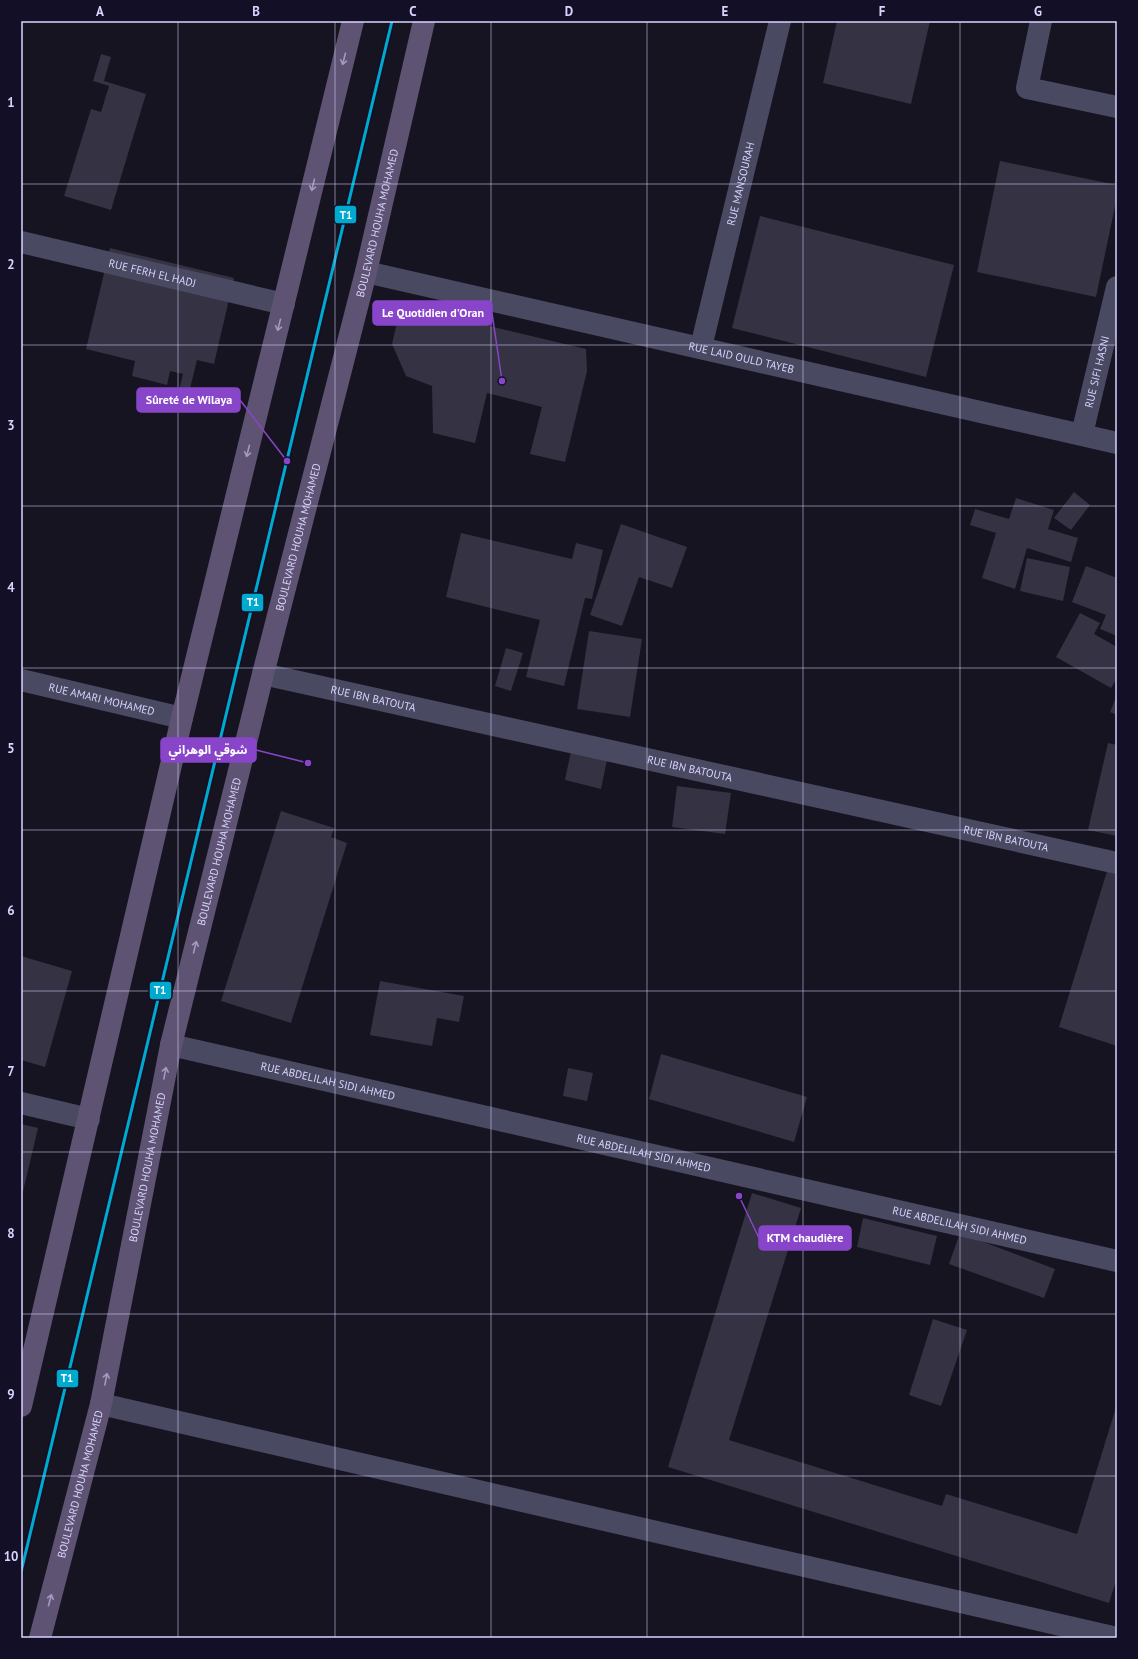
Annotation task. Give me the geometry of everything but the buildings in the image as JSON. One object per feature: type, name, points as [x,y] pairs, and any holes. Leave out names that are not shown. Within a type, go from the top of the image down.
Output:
[{"type":"main road","points":[[21,1406],[182,718],[353,21]]},
{"type":"main road","name":"BOULEVARD HOUHA MOHAMED","points":[[40,1638],[101,1404],[171,1045],[263,674],[366,272],[424,21]]},
{"type":"street","name":"RUE MANSOURAH","points":[[701,347],[780,21]]},
{"type":"street","points":[[1040,21],[1027,88],[1117,107]]},
{"type":"street","name":"RUE FERH EL HADJ","points":[[21,242],[284,304]]},
{"type":"street","name":"RUE LAID OULD TAYEB","points":[[366,272],[1117,442]]},
{"type":"street","name":"RUE SIFI HASNI","points":[[1082,434],[1117,287]]},
{"type":"street","name":"RUE IBN BATOUTA","points":[[263,674],[1117,863]]},
{"type":"street","name":"RUE AMARI MOHAMED","points":[[21,680],[182,718]]},
{"type":"street","name":"RUE ABDELILAH SIDI AHMED","points":[[171,1045],[1117,1261]]},
{"type":"street","points":[[21,1104],[89,1119]]},
{"type":"street","points":[[101,1404],[1117,1638]]},
{"type":"transit line","name":"T1","points":[[21,1572],[392,21]]},
{"type":"place","name":"Le Quotidien d'Oran","points":[[502,381]]},
{"type":"place","name":"Sûreté de Wilaya","points":[[287,461]]},
{"type":"place","name":"شوقي الوهراني","points":[[308,763]]},
{"type":"place","name":"KTM chaudière","points":[[739,1196]]}]
